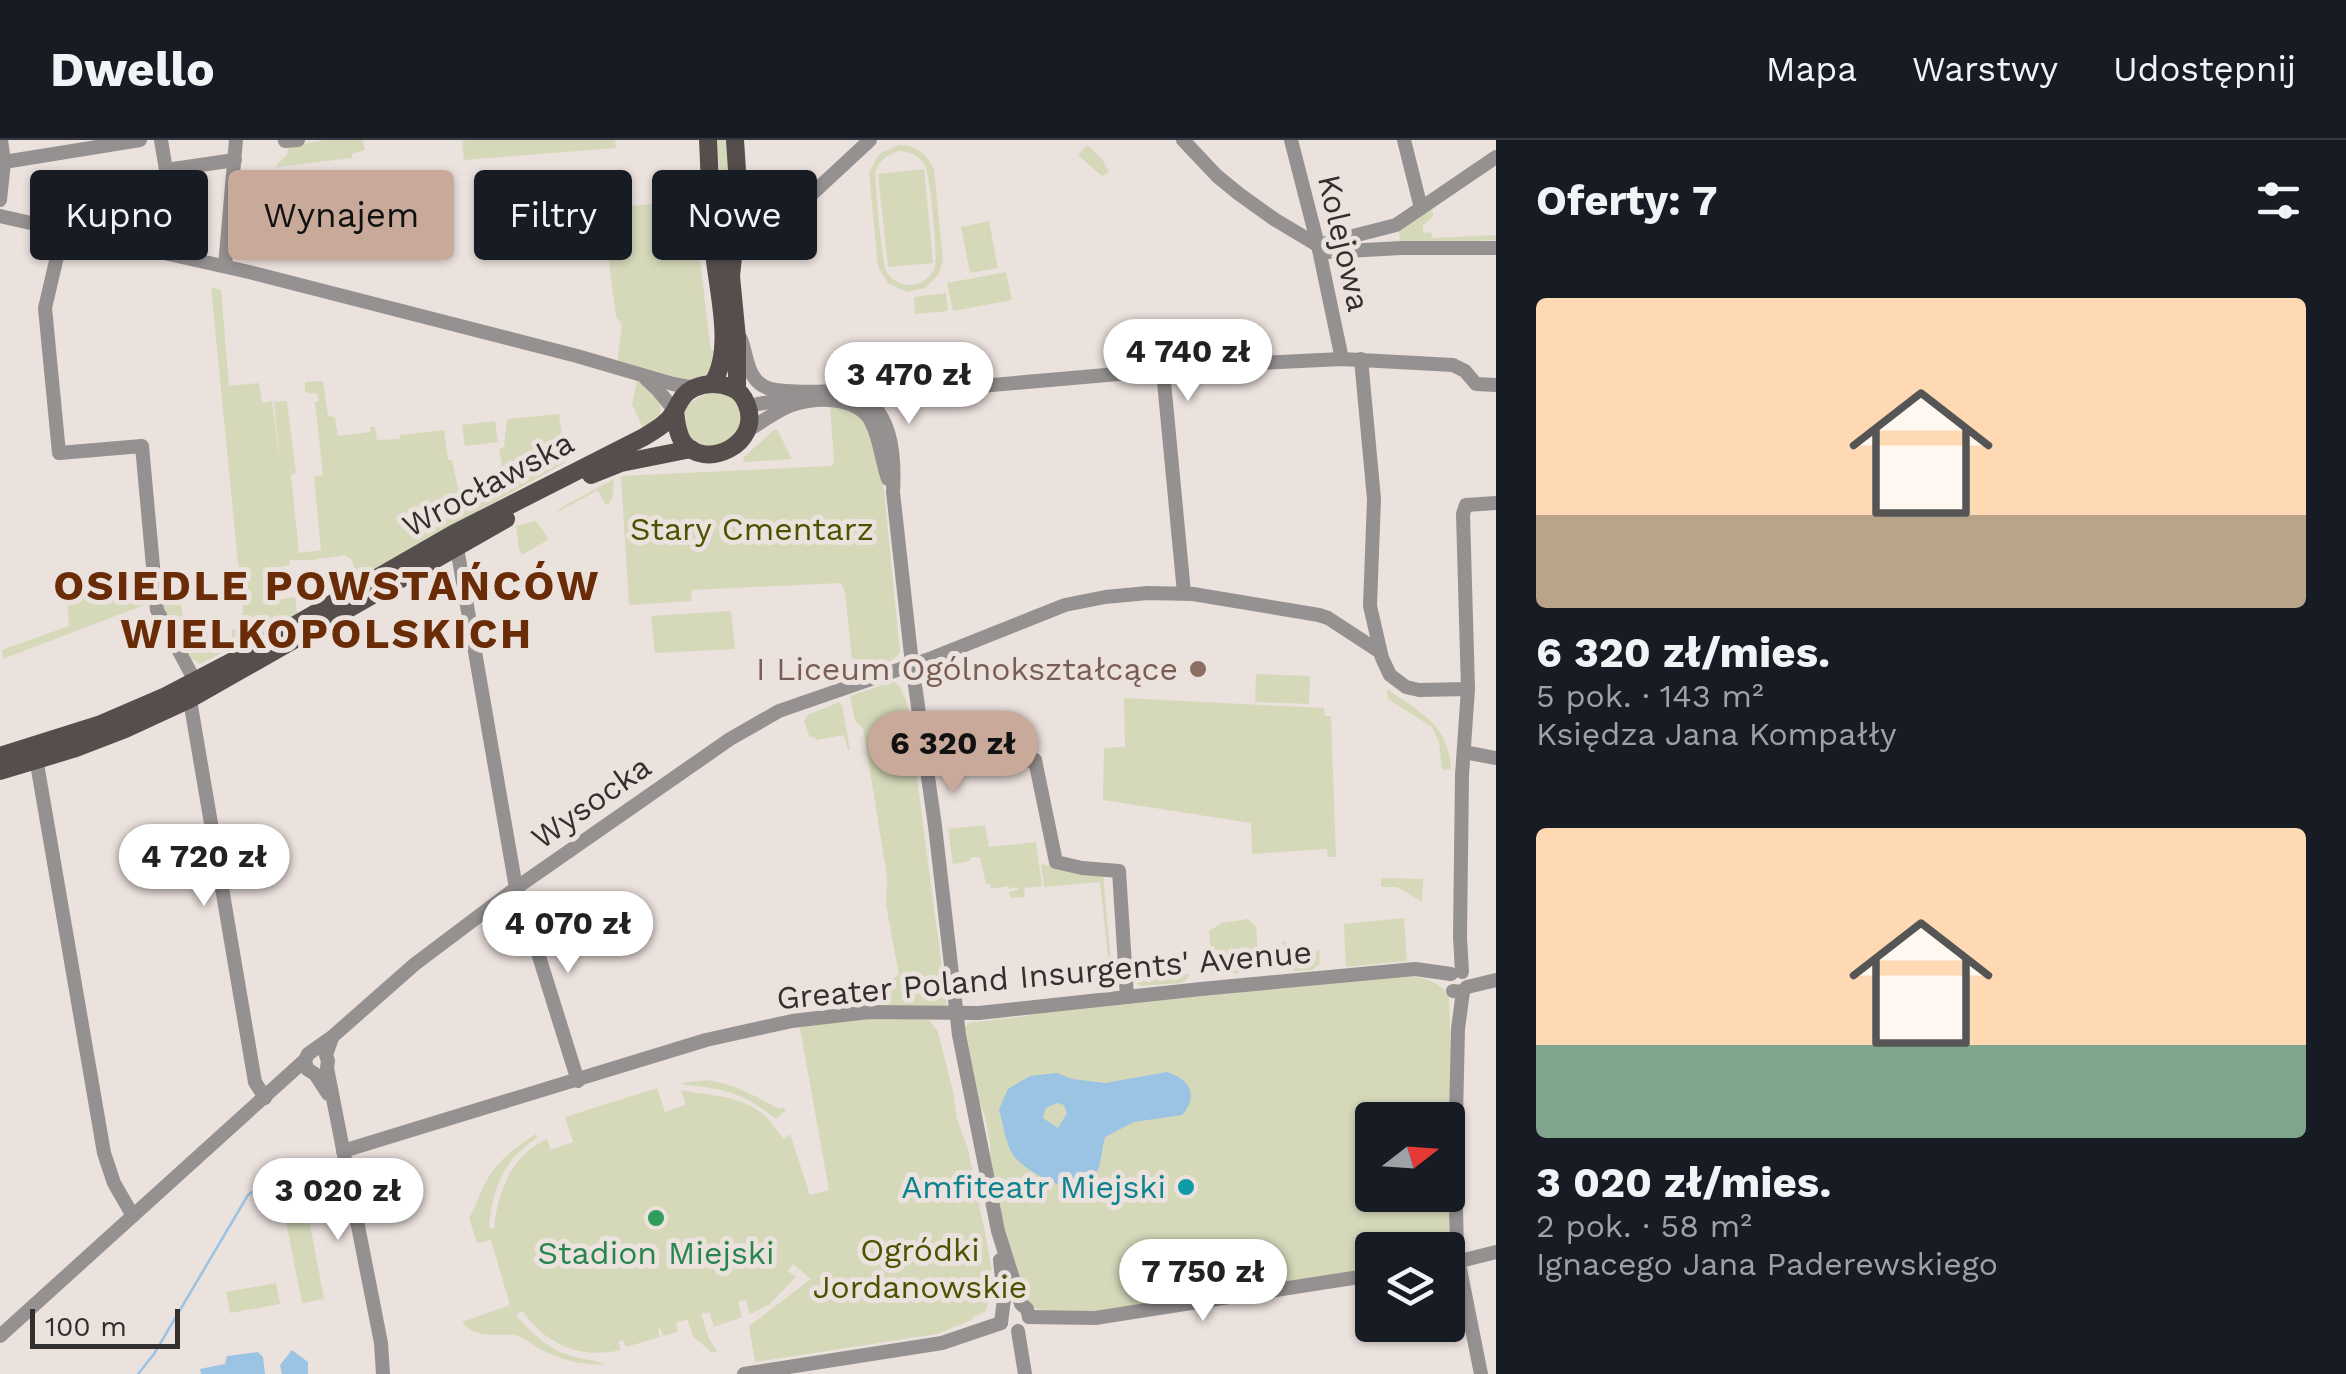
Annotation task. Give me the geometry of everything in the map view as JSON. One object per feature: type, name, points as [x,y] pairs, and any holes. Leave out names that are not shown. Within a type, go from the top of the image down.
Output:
[{"type":"main road","points":[[708,140],[710,170]]},
{"type":"main road","points":[[735,140],[738,170]]},
{"type":"main road","points":[[716,260],[723,336],[720,370],[703,386],[682,397],[675,411],[681,438],[691,449],[711,454],[739,443],[747,432],[750,417],[737,390],[733,260]]},
{"type":"main road","points":[[703,386],[737,390]]},
{"type":"main road","name":"Wrocławska","points":[[192,690],[453,534],[644,437],[675,411]]},
{"type":"main road","name":"Wrocławska","points":[[0,771],[101,724],[192,690],[458,548],[539,499],[615,465],[691,449]]},
{"type":"main road","name":"Wrocławska","points":[[0,756],[35,754]]},
{"type":"street","points":[[0,200],[4,162],[1,140]]},
{"type":"street","points":[[4,162],[140,140]]},
{"type":"street","points":[[161,140],[166,170],[235,160]]},
{"type":"street","points":[[225,266],[236,140]]},
{"type":"street","points":[[817,190],[870,140]]},
{"type":"street","points":[[1183,140],[1239,194],[1330,252],[1496,248]]},
{"type":"street","name":"Kolejowa","points":[[1291,140],[1342,359]]},
{"type":"street","points":[[1404,140],[1421,208]]},
{"type":"street","points":[[1318,245],[1396,225],[1496,157]]},
{"type":"street","points":[[0,216],[30,223]]},
{"type":"street","points":[[1396,225],[1396,240],[1401,248]]},
{"type":"street","points":[[56,260],[45,308],[59,453],[142,446],[158,610],[192,690],[255,1082],[265,1098]]},
{"type":"street","points":[[197,260],[641,376],[703,386]]},
{"type":"street","points":[[737,328],[752,374],[760,384],[775,390],[852,394],[884,419],[893,466],[912,664],[956,1013],[998,1231],[1025,1311],[1026,1326],[1018,1332],[1006,1330],[1002,1316],[998,1231]]},
{"type":"street","points":[[1361,359],[1374,491],[1370,612],[1380,652],[1390,675],[1406,687],[1468,690]]},
{"type":"street","points":[[747,432],[785,408],[809,402],[846,402],[871,411],[898,393],[1222,365],[1361,359],[1456,366],[1476,384],[1496,385]]},
{"type":"street","points":[[1163,371],[1184,594]]},
{"type":"street","points":[[641,376],[675,411]]},
{"type":"street","points":[[748,406],[810,393]]},
{"type":"street","points":[[1454,1232],[1468,690],[1463,524],[1466,506],[1496,504]]},
{"type":"street","points":[[458,548],[516,888],[578,1081]]},
{"type":"street","name":"Wysocka","points":[[0,1336],[286,1078],[316,1063],[332,1037],[416,964],[516,888],[755,723],[1064,605],[1105,596],[1184,594],[1324,616],[1380,652]]},
{"type":"street","points":[[1464,752],[1496,758]]},
{"type":"street","points":[[35,754],[104,1153],[114,1183],[133,1216]]},
{"type":"street","points":[[1009,763],[1035,760],[1056,862],[1118,871],[1127,997]]},
{"type":"street","name":"Greater Poland Insurgents' Avenue","points":[[343,1151],[706,1040],[792,1020],[869,1012],[979,1013],[1422,969],[1458,981],[1496,978]]},
{"type":"street","points":[[316,1063],[338,1124],[386,1374]]},
{"type":"street","points":[[1465,1260],[1496,1252]]},
{"type":"street","points":[[744,1374],[958,1338],[1002,1316],[1009,1304],[1025,1311],[1095,1318],[1355,1279]]},
{"type":"street","points":[[1465,1311],[1481,1374]]},
{"type":"street","points":[[1018,1332],[1025,1374]]},
{"type":"green space","points":[[325,140],[363,140],[365,150],[352,154],[352,158],[277,167],[289,146]]},
{"type":"green space","points":[[615,140],[616,148],[464,160],[462,141]]},
{"type":"green space","points":[[717,140],[729,140],[732,170],[720,170]]},
{"type":"green space","points":[[898,145],[915,148],[934,170],[943,261],[938,275],[925,288],[907,292],[888,283],[878,267],[869,172],[879,154]],"holes":[[[899,151],[911,153],[925,166],[934,232],[934,270],[912,285],[897,282],[886,271],[876,189],[880,163]]]},
{"type":"green space","points":[[1087,145],[1109,172],[1102,176],[1078,155]]},
{"type":"green space","points":[[924,169],[933,263],[888,267],[878,174]]},
{"type":"green space","points":[[652,204],[652,260],[700,260],[711,349],[717,354],[708,374],[685,382],[617,364],[622,325],[616,317],[609,260],[632,260],[632,206]]},
{"type":"green space","points":[[1432,207],[1433,217],[1423,225],[1423,233],[1431,232],[1432,238],[1496,235],[1496,240],[1404,244],[1400,241],[1399,231]]},
{"type":"green space","points":[[989,221],[998,268],[970,273],[961,227]]},
{"type":"green space","points":[[1006,272],[1012,300],[953,311],[947,283]]},
{"type":"green space","points":[[211,287],[221,290],[229,386],[259,383],[262,403],[272,401],[280,462],[274,402],[287,401],[296,473],[291,475],[299,553],[321,550],[314,477],[323,475],[315,402],[319,401],[317,394],[305,392],[305,382],[323,381],[328,415],[335,418],[338,436],[370,432],[370,427],[375,427],[377,440],[444,430],[448,460],[452,460],[458,488],[500,483],[499,449],[504,447],[507,419],[559,414],[565,463],[358,582],[352,560],[345,555],[290,560],[290,565],[284,566],[285,576],[274,577],[276,600],[295,597],[297,614],[233,648],[244,624]]},
{"type":"green space","points":[[946,293],[948,311],[915,314],[914,297]]},
{"type":"green space","points":[[637,380],[653,392],[660,408],[658,422],[645,432],[632,404]]},
{"type":"green space","points":[[727,391],[740,413],[737,430],[724,444],[692,443],[682,421],[687,405],[704,395]]},
{"type":"green space","name":"Stary Cmentarz","points":[[830,405],[841,406],[865,420],[878,457],[900,652],[896,657],[879,665],[853,669],[841,583],[692,590],[691,601],[629,605],[621,476],[832,466]]},
{"type":"green space","points":[[495,421],[498,442],[465,446],[462,425]]},
{"type":"green space","points":[[775,429],[792,459],[744,462],[743,458]]},
{"type":"green space","points":[[614,479],[609,504],[598,490],[556,513],[564,506]]},
{"type":"green space","points":[[536,521],[548,538],[522,555],[516,526]]},
{"type":"green space","points":[[168,585],[180,594],[184,629],[178,634],[164,608],[163,587]]},
{"type":"green space","points":[[142,589],[144,605],[3,659],[2,650],[69,626],[67,598]]},
{"type":"green space","points":[[731,611],[735,649],[655,653],[651,616]]},
{"type":"green space","points":[[241,626],[230,649],[200,664],[191,658],[186,648],[195,636],[221,632],[222,638],[232,637],[232,630]]},
{"type":"green space","points":[[1256,674],[1310,676],[1309,704],[1255,702]]},
{"type":"green space","points":[[895,682],[907,703],[947,1006],[888,1006],[888,980],[899,975],[886,905],[887,877],[863,728],[855,721],[850,696]]},
{"type":"green space","points":[[1387,689],[1439,730],[1451,769],[1442,770],[1439,742],[1432,727],[1388,699]]},
{"type":"green space","points":[[1124,698],[1324,708],[1325,716],[1331,716],[1336,857],[1328,857],[1327,849],[1252,854],[1251,823],[1103,800],[1104,748],[1125,747]]},
{"type":"green space","points":[[839,702],[850,750],[844,735],[810,738],[804,721],[808,715]]},
{"type":"green space","points":[[985,825],[989,847],[1036,842],[1042,886],[1024,888],[1025,897],[1011,898],[1009,892],[1019,889],[991,889],[986,884],[980,857],[953,864],[948,829]]},
{"type":"green space","points":[[1041,864],[1103,874],[1112,975],[1118,980],[1115,985],[1111,985],[1100,882],[1044,887]]},
{"type":"green space","points":[[1381,878],[1423,879],[1422,902],[1397,887],[1381,887]]},
{"type":"green space","points":[[1404,918],[1407,961],[1346,967],[1344,924]]},
{"type":"green space","points":[[1248,919],[1256,927],[1263,968],[1213,975],[1208,966],[1212,965],[1209,931],[1222,923]]},
{"type":"green space","points":[[1282,941],[1289,961],[1316,959],[1319,950],[1320,964],[1312,970],[1294,971],[1286,961]]},
{"type":"green space","points":[[1132,958],[1145,958],[1146,969],[1159,968],[1160,973],[1190,974],[1181,983],[1140,986],[1134,979]]},
{"type":"green space","points":[[1403,975],[1435,983],[1449,996],[1452,1102],[1355,1102],[1355,1212],[1449,1212],[1449,1232],[1355,1232],[1355,1272],[1079,1313],[1030,1306],[1017,1287],[965,1033],[969,1023],[1026,1016],[1046,1009]]},
{"type":"green space","name":"Ogródki Jordanowskie","points":[[870,1016],[929,1020],[938,1032],[987,1243],[994,1284],[986,1311],[937,1334],[755,1362],[749,1326],[811,1279],[793,1264],[788,1271],[796,1277],[769,1305],[750,1314],[746,1300],[738,1302],[742,1317],[714,1327],[709,1312],[701,1314],[717,1351],[712,1353],[693,1336],[687,1319],[676,1323],[678,1332],[663,1336],[660,1328],[660,1337],[626,1347],[623,1340],[618,1342],[621,1350],[592,1352],[553,1341],[523,1311],[516,1315],[547,1345],[605,1364],[557,1357],[517,1336],[479,1333],[462,1322],[510,1305],[491,1240],[477,1243],[469,1218],[491,1173],[536,1134],[537,1138],[525,1146],[501,1177],[489,1228],[494,1228],[503,1188],[524,1155],[547,1139],[551,1150],[573,1142],[565,1117],[657,1088],[665,1112],[686,1105],[681,1090],[738,1101],[758,1111],[784,1139],[790,1134],[810,1195],[829,1190],[799,1023]]},
{"type":"green space","points":[[709,1080],[738,1088],[786,1110],[776,1119],[734,1094],[681,1083]]},
{"type":"green space","points":[[304,1192],[324,1299],[302,1303],[281,1196]]},
{"type":"green space","points":[[276,1283],[280,1304],[230,1313],[226,1292]]},
{"type":"water","points":[[1167,1072],[1190,1089],[1190,1101],[1182,1115],[1134,1122],[1105,1137],[1097,1172],[1082,1186],[1049,1181],[1013,1155],[999,1109],[1008,1089],[1030,1076],[1057,1073],[1105,1083]],"holes":[[[1057,1103],[1064,1105],[1067,1113],[1058,1128],[1043,1118],[1046,1108]]]},
{"type":"water","points":[[292,1350],[308,1362],[308,1374],[282,1374],[280,1365]]},
{"type":"water","points":[[258,1352],[263,1357],[265,1374],[201,1374],[200,1369],[225,1364],[227,1356]]},
{"type":"waterway","points":[[138,1374],[154,1354],[248,1195],[260,1186],[315,1170]]},
{"type":"place","name":"I Liceum Ogólnokształcące","points":[[1198,669]]},
{"type":"place","name":"Amfiteatr Miejski","points":[[1186,1187]]},
{"type":"place","name":"Stadion Miejski","points":[[656,1218]]},
{"type":"district","name":"OSIEDLE POWSTAŃCÓW WIELKOPOLSKICH","points":[[327,609]]}]
